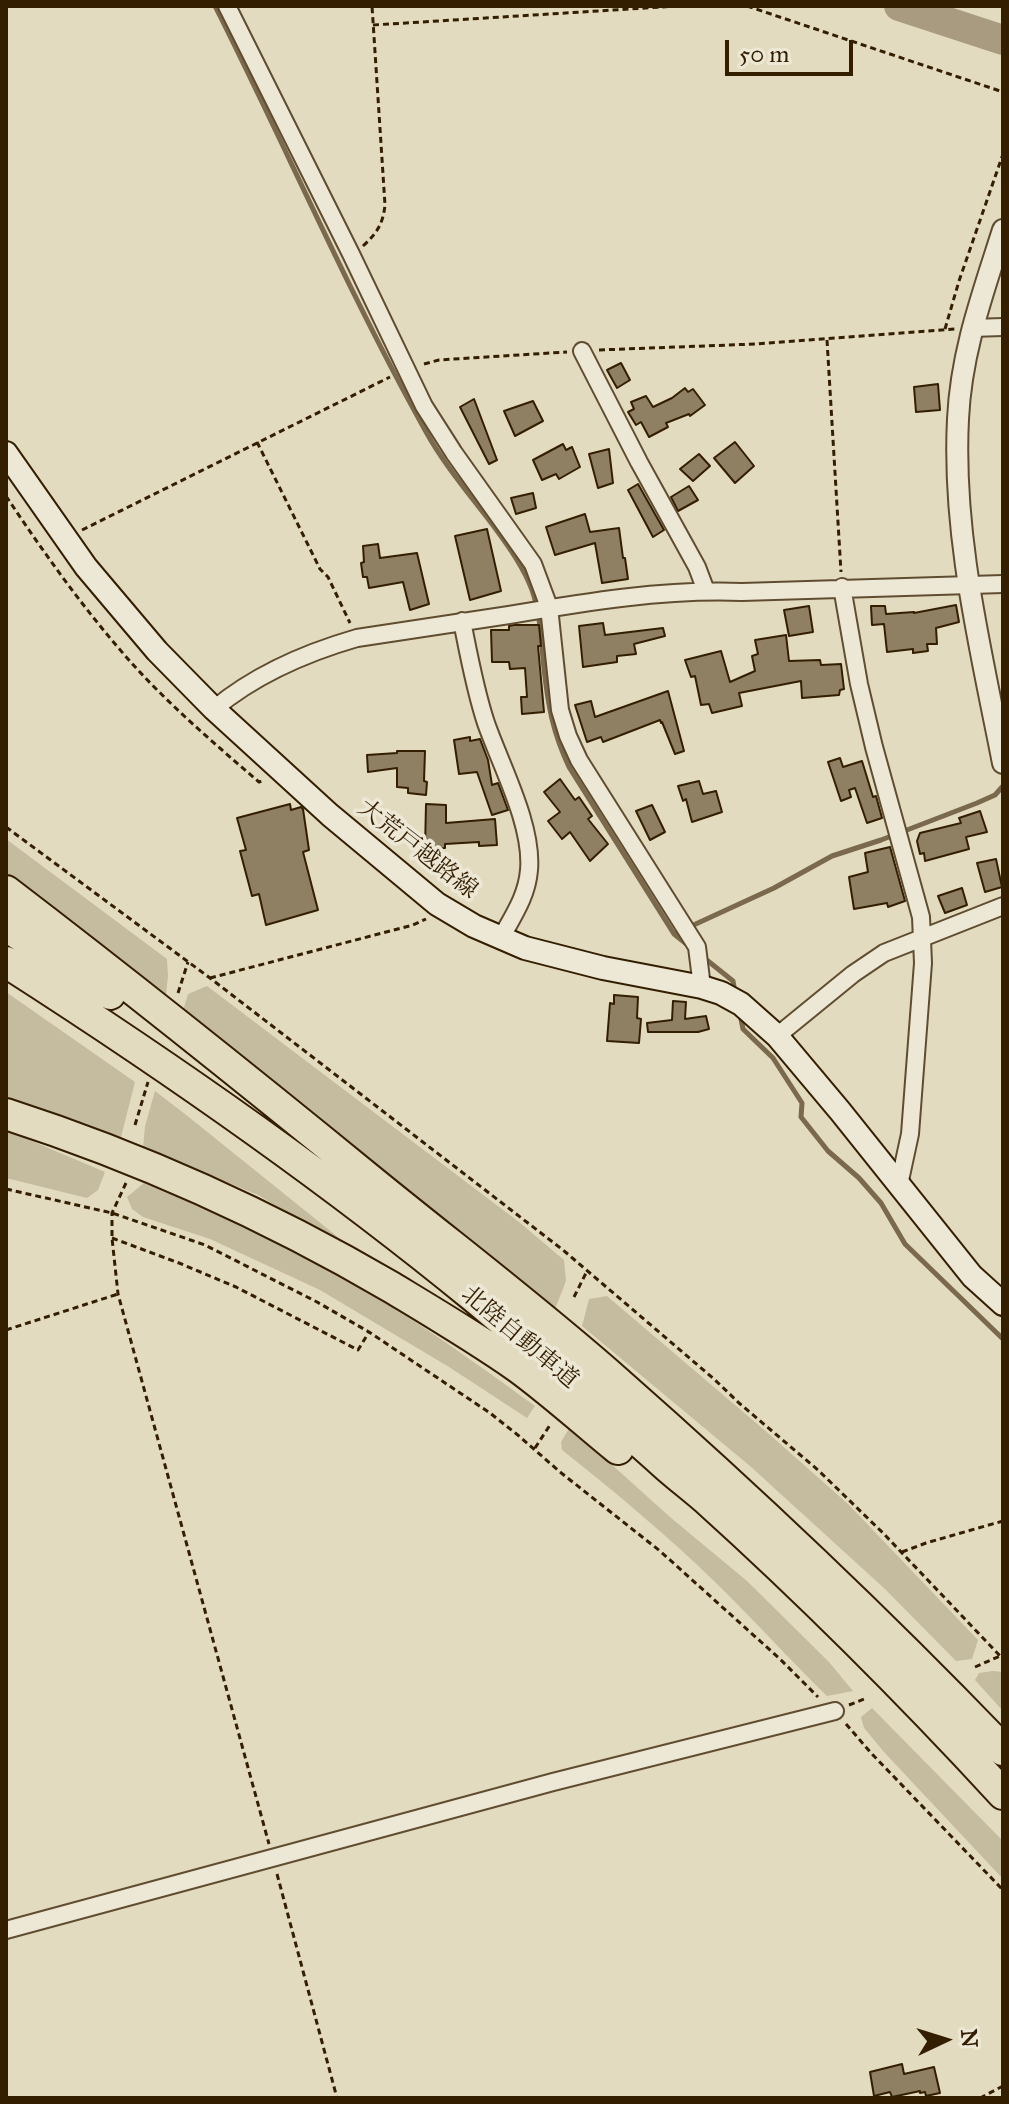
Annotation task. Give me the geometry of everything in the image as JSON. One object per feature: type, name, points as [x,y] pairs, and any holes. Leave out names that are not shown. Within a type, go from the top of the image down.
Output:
[{"type":"highway","name":"北陸自動車道","points":[[6,891],[276,1102],[372,1182]]},
{"type":"highway","name":"北陸自動車道","points":[[6,926],[107,991],[273,1108],[492,1276],[615,1379],[917,1660],[997,1772]]},
{"type":"highway","name":"北陸自動車道","points":[[6,962],[93,1017],[223,1108],[343,1195],[474,1298],[715,1507],[893,1678],[997,1772]]},
{"type":"highway","name":"北陸自動車道","points":[[6,1114],[109,1149],[256,1214],[341,1258],[438,1315],[519,1368],[688,1507],[997,1772]]},
{"type":"main road","name":"大荒戸越路線","points":[[6,453],[64,539],[157,651],[214,709],[330,815],[437,904],[474,926],[525,948],[603,968],[702,987],[741,1004],[777,1036],[972,1276],[1003,1304]]},
{"type":"street","points":[[227,6],[432,418],[533,564],[549,607],[560,710],[568,736],[579,760],[697,947],[702,987]]},
{"type":"street","points":[[1003,230],[971,328],[959,404],[957,461],[969,584],[1003,763]]},
{"type":"street","points":[[971,328],[1003,327]]},
{"type":"street","points":[[582,351],[697,567],[706,591]]},
{"type":"street","points":[[214,709],[253,679],[326,647],[357,638],[549,607],[706,591],[1003,584]]},
{"type":"street","points":[[842,587],[859,684],[921,917],[923,963],[910,1134],[899,1185]]},
{"type":"street","points":[[462,621],[474,683],[517,804],[529,854],[529,872],[522,900],[501,938]]},
{"type":"street","points":[[777,1036],[853,974],[884,953],[1003,906]]},
{"type":"street","points":[[6,1930],[553,1782],[835,1711]]},
{"type":"path","points":[[351,254],[376,234],[383,221],[385,205],[372,6]]},
{"type":"path","points":[[373,25],[677,6]]},
{"type":"path","points":[[747,6],[1003,92]]},
{"type":"path","points":[[944,330],[1003,154]]},
{"type":"path","points":[[64,539],[407,369],[439,360],[755,344],[971,328]]},
{"type":"path","points":[[827,338],[842,587]]},
{"type":"path","points":[[257,442],[357,638]]},
{"type":"path","points":[[6,827],[210,978],[531,1225],[714,1379],[818,1470],[1002,1657],[975,1667]]},
{"type":"path","points":[[210,978],[413,925],[428,918],[437,904]]},
{"type":"path","points":[[175,1002],[188,962]]},
{"type":"path","points":[[135,1125],[148,1082]]},
{"type":"path","points":[[128,1180],[112,1213],[118,1294],[337,2098]]},
{"type":"path","points":[[6,1189],[112,1213],[205,1245],[369,1332],[490,1413],[660,1551],[835,1711],[872,1754],[1003,1890]]},
{"type":"path","points":[[112,1238],[236,1287],[358,1350],[369,1332]]},
{"type":"path","points":[[574,1297],[587,1271]]},
{"type":"path","points":[[6,1330],[118,1294]]},
{"type":"path","points":[[534,1449],[550,1425]]},
{"type":"path","points":[[902,1552],[1003,1521]]},
{"type":"path","points":[[980,2098],[1003,2086]]},
{"type":"shaded area","points":[[6,839],[167,959],[165,1004],[6,881]]},
{"type":"shaded area","points":[[207,986],[519,1222],[564,1260],[566,1281],[555,1309],[347,1141],[182,1014],[188,994]]},
{"type":"shaded area","points":[[6,992],[135,1082],[120,1141],[6,1099]]},
{"type":"shaded area","points":[[155,1091],[364,1258],[258,1195],[143,1148],[145,1126]]},
{"type":"shaded area","points":[[6,1130],[105,1172],[98,1190],[87,1198],[6,1178]]},
{"type":"shaded area","points":[[144,1183],[303,1254],[438,1337],[535,1406],[527,1418],[320,1290],[210,1239],[143,1217],[132,1209],[127,1197]]},
{"type":"shaded area","points":[[607,1296],[848,1504],[978,1640],[972,1659],[956,1661],[885,1589],[750,1466],[582,1326],[589,1299]]},
{"type":"shaded area","points":[[570,1427],[747,1581],[829,1662],[853,1691],[827,1696],[697,1565],[562,1450],[561,1442]]},
{"type":"shaded area","points":[[1003,1672],[1003,1711],[975,1680],[979,1673]]},
{"type":"shaded area","points":[[872,1708],[1003,1841],[1003,1879],[864,1728],[861,1717]]},
{"type":"building","points":[[621,363],[630,380],[617,388],[607,370]]},
{"type":"building","points":[[938,384],[940,410],[916,412],[914,387]]},
{"type":"building","points":[[685,388],[688,392],[693,389],[705,405],[690,416],[666,423],[668,427],[649,437],[641,422],[636,425],[628,412],[634,409],[631,402],[646,396],[653,407]]},
{"type":"building","points":[[474,399],[497,460],[489,464],[460,407]]},
{"type":"building","points":[[533,401],[543,421],[515,436],[504,411]]},
{"type":"building","points":[[735,442],[754,466],[735,483],[714,458]]},
{"type":"building","points":[[563,444],[566,450],[572,447],[580,467],[559,479],[556,474],[542,480],[533,460]]},
{"type":"building","points":[[609,449],[613,483],[598,488],[589,454]]},
{"type":"building","points":[[699,454],[710,466],[693,481],[680,469]]},
{"type":"building","points":[[638,484],[664,530],[653,537],[628,490]]},
{"type":"building","points":[[689,486],[698,500],[678,511],[671,497]]},
{"type":"building","points":[[533,493],[536,508],[516,514],[511,498]]},
{"type":"building","points":[[585,514],[590,532],[619,528],[628,579],[602,583],[595,543],[555,555],[546,527]]},
{"type":"building","points":[[487,529],[501,591],[470,600],[455,536]]},
{"type":"building","points":[[378,544],[380,558],[417,553],[429,604],[410,610],[403,582],[369,588],[361,563],[364,562],[363,546]]},
{"type":"building","points":[[956,605],[959,622],[936,628],[937,644],[927,644],[928,651],[887,652],[884,624],[872,625],[871,606],[885,606],[886,614],[914,613]]},
{"type":"building","points":[[809,606],[813,632],[789,636],[784,610]]},
{"type":"building","points":[[603,623],[605,635],[663,628],[665,636],[634,644],[636,654],[617,656],[617,662],[583,667],[579,626]]},
{"type":"building","points":[[539,625],[544,712],[522,714],[521,697],[527,697],[525,668],[510,669],[509,662],[492,662],[491,630],[509,630],[509,626]]},
{"type":"building","points":[[786,635],[789,661],[820,660],[821,665],[841,664],[844,689],[840,690],[839,695],[802,698],[801,681],[739,693],[742,706],[712,713],[709,704],[701,705],[695,676],[691,677],[685,660],[721,651],[730,682],[755,671],[752,656],[758,654],[755,640]]},
{"type":"building","points":[[668,691],[684,751],[675,754],[660,720],[603,742],[601,737],[587,742],[575,705],[591,701],[595,717]]},
{"type":"building","points":[[470,737],[470,741],[480,739],[488,760],[492,785],[498,783],[508,810],[492,815],[477,772],[459,774],[454,740]]},
{"type":"building","points":[[425,751],[426,795],[408,793],[408,788],[397,787],[397,768],[368,772],[367,755]]},
{"type":"building","points":[[840,758],[843,767],[862,761],[882,818],[867,823],[855,788],[849,790],[851,797],[841,801],[828,762]]},
{"type":"building","points":[[560,779],[575,800],[579,797],[592,816],[588,819],[608,844],[590,861],[570,832],[562,839],[548,821],[560,812],[544,792]]},
{"type":"building","points":[[699,781],[703,794],[716,791],[722,812],[692,822],[686,799],[683,801],[678,786]]},
{"type":"building","points":[[290,804],[291,810],[303,809],[309,850],[303,852],[318,910],[266,925],[259,894],[252,896],[240,851],[246,850],[237,818]]},
{"type":"building","points":[[426,804],[446,805],[446,823],[495,819],[497,845],[479,846],[479,842],[425,849]]},
{"type":"building","points":[[652,805],[665,832],[650,840],[636,811]]},
{"type":"building","points":[[980,811],[987,832],[966,837],[969,849],[925,861],[917,841],[920,833],[961,823],[959,818]]},
{"type":"building","points":[[890,847],[905,901],[888,907],[887,903],[854,909],[849,877],[868,872],[865,853]]},
{"type":"building","points":[[996,859],[1002,887],[985,892],[977,863]]},
{"type":"building","points":[[962,888],[967,905],[945,913],[938,896]]},
{"type":"building","points":[[614,995],[638,997],[637,1018],[641,1019],[639,1043],[607,1041],[610,1003],[614,1004]]},
{"type":"building","points":[[673,1001],[686,1002],[685,1019],[706,1016],[709,1029],[698,1032],[648,1032],[647,1023],[672,1020]]},
{"type":"building","points":[[902,2064],[904,2074],[934,2067],[940,2093],[926,2096],[925,2092],[920,2091],[892,2097],[890,2092],[874,2096],[870,2072]]},
{"type":"waterway","points":[[215,6],[343,272],[432,443],[511,550],[529,582],[539,619],[552,719],[569,767],[674,934],[689,946]]},
{"type":"waterway","points":[[899,6],[1003,40]]},
{"type":"waterway","points":[[674,934],[774,888],[832,856],[977,803],[995,795],[1003,786]]},
{"type":"waterway","points":[[703,957],[733,981],[735,993]]},
{"type":"waterway","points":[[740,1014],[743,1029],[773,1058],[802,1103],[801,1117],[828,1151],[859,1178],[881,1203],[905,1244],[1003,1339]]}]
